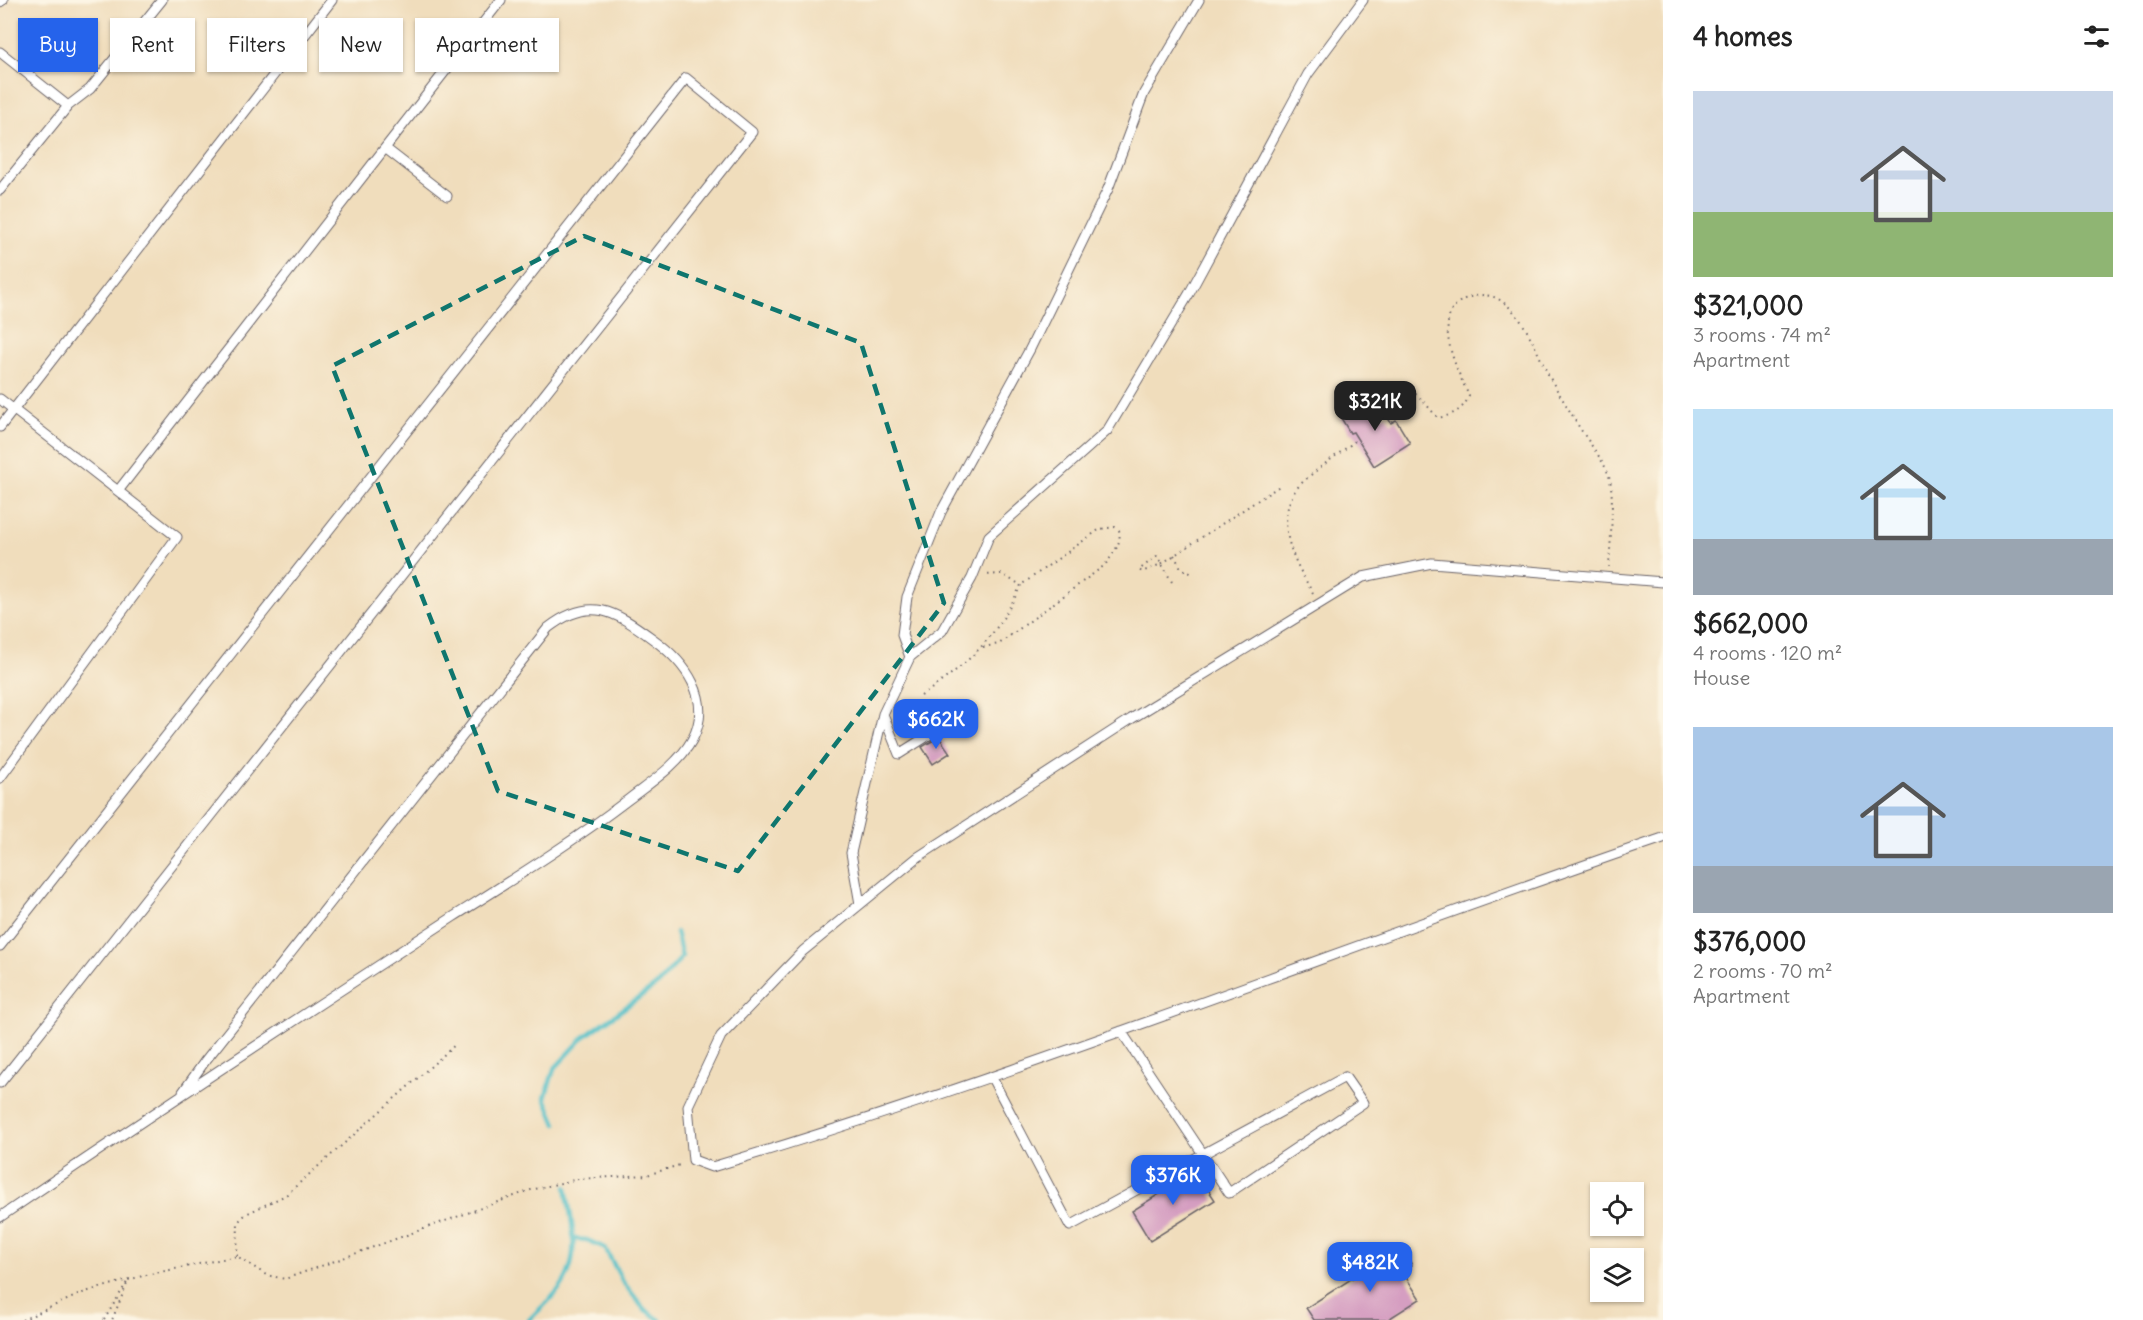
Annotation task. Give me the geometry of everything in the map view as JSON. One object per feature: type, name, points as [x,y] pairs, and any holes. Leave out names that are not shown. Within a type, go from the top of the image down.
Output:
[{"type":"lane","points":[[0,189],[68,106],[90,88],[162,0]]},
{"type":"lane","points":[[0,427],[332,0]]},
{"type":"lane","points":[[118,491],[501,0]]},
{"type":"lane","points":[[910,657],[902,635],[907,597],[941,512],[1030,350],[1118,166],[1144,93],[1200,0]]},
{"type":"lane","points":[[860,904],[851,853],[884,714],[910,657],[942,631],[972,578],[989,536],[1107,431],[1189,294],[1308,74],[1363,0]]},
{"type":"lane","points":[[0,52],[68,106]]},
{"type":"lane","points":[[0,946],[686,78],[752,132],[0,1083]]},
{"type":"lane","points":[[385,147],[447,196]]},
{"type":"lane","points":[[0,399],[177,537],[0,778]]},
{"type":"lane","points":[[1663,582],[1432,563],[1363,577],[1131,719],[927,851],[803,951],[721,1036],[688,1106],[693,1160],[712,1167],[843,1128],[992,1078],[1663,838]]},
{"type":"lane","points":[[0,1216],[183,1092],[588,830],[665,771],[681,755],[698,727],[696,689],[692,678],[677,657],[623,617],[611,612],[580,610],[548,628],[205,1061],[183,1092]]},
{"type":"lane","points":[[884,714],[899,754],[956,718],[965,727]]},
{"type":"lane","points":[[992,1078],[1070,1226],[1204,1154],[1346,1077],[1363,1103],[1229,1192],[1204,1154],[1121,1031]]},
{"type":"path","points":[[1370,390],[1400,384],[1415,392],[1438,417],[1452,414],[1464,407],[1469,396],[1454,365],[1449,344],[1449,320],[1453,307],[1470,297],[1489,295],[1509,308],[1533,342],[1549,377],[1609,476],[1608,577]]},
{"type":"path","points":[[1319,604],[1299,570],[1284,524],[1295,490],[1355,441]]},
{"type":"path","points":[[1172,582],[1161,564],[1157,556],[1141,566],[1140,572],[1161,564],[1281,485]]},
{"type":"path","points":[[921,696],[964,667],[983,647],[1021,585],[1100,530],[1115,527],[1119,530],[1121,537],[1117,549],[1105,565],[999,644],[983,647]]},
{"type":"path","points":[[1174,555],[1181,568],[1194,575]]},
{"type":"path","points":[[972,578],[1001,574],[1021,585]]},
{"type":"path","points":[[237,1256],[238,1222],[246,1214],[286,1195],[456,1044]]},
{"type":"path","points":[[22,1320],[85,1292],[129,1279],[237,1256],[266,1275],[285,1279],[531,1190],[578,1179],[647,1176],[693,1160]]},
{"type":"path","points":[[104,1320],[129,1279]]},
{"type":"path","points":[[112,1320],[129,1279]]},
{"type":"highlighted area","points":[[584,236],[861,343],[944,603],[738,871],[498,791],[332,366]]},
{"type":"building","points":[[1372,400],[1383,417],[1386,415],[1391,423],[1396,420],[1410,443],[1374,466],[1353,432],[1350,433],[1341,418]]},
{"type":"building","points":[[939,737],[950,753],[933,764],[922,747]]},
{"type":"building","points":[[1196,1171],[1215,1200],[1150,1241],[1132,1211]]},
{"type":"building","points":[[1401,1247],[1412,1265],[1402,1271],[1420,1299],[1387,1320],[1314,1320],[1306,1308]]},
{"type":"waterway","points":[[556,1124],[545,1098],[554,1069],[584,1037],[658,984],[682,957],[676,932]]},
{"type":"waterway","points":[[529,1320],[557,1292],[569,1271],[573,1236],[566,1187]]},
{"type":"waterway","points":[[574,1239],[587,1240],[605,1248],[623,1282],[644,1309],[660,1320]]}]
